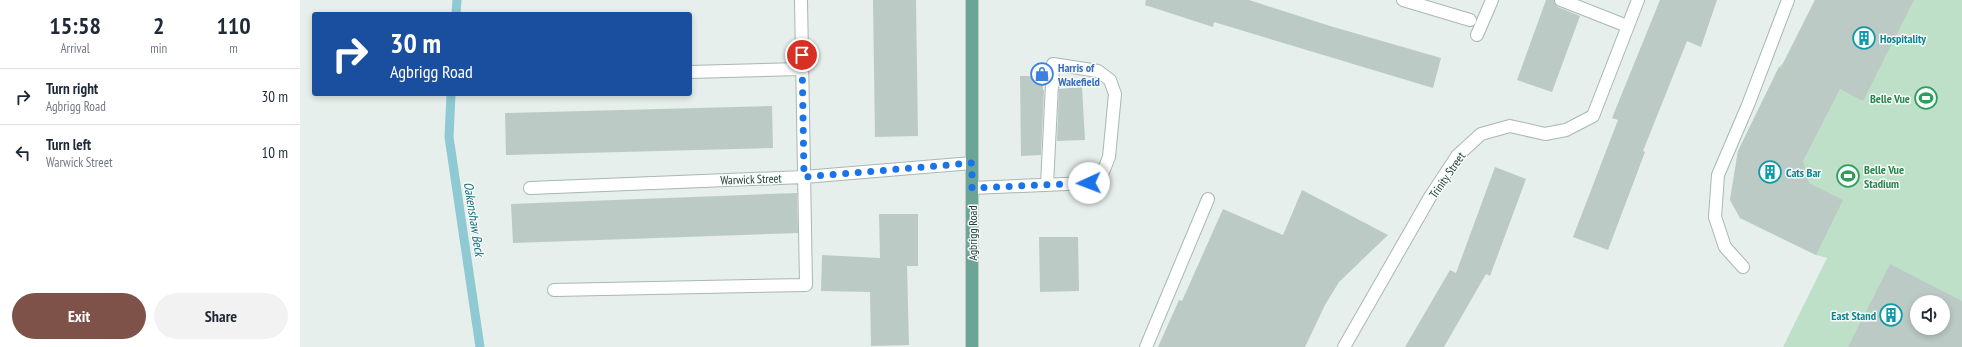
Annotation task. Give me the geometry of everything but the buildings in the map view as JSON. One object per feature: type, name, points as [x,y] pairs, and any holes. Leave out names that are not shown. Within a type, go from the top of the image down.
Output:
[{"type":"main road","name":"Agbrigg Road","points":[[972,0],[972,347]]},
{"type":"street","points":[[554,290],[806,285],[801,0]]},
{"type":"street","points":[[1403,0],[1470,20]]},
{"type":"street","points":[[1477,35],[1492,0]]},
{"type":"street","points":[[1561,0],[1627,26]]},
{"type":"street","name":"Trinity Street","points":[[1344,347],[1404,241],[1458,156],[1481,134],[1510,126],[1546,134],[1566,130],[1593,116],[1638,0]]},
{"type":"street","points":[[1743,267],[1725,247],[1715,217],[1718,175],[1748,105],[1788,0]]},
{"type":"street","points":[[972,188],[1047,185],[1089,183],[1103,172],[1109,157],[1115,94],[1110,80],[1098,71],[1053,64],[1047,185]]},
{"type":"street","points":[[692,72],[802,69]]},
{"type":"street","name":"Warwick Street","points":[[530,188],[804,177],[972,163]]},
{"type":"street","points":[[1146,347],[1208,199]]},
{"type":"green space","name":"Belle Vue Stadium","points":[[1815,0],[1962,0],[1962,347],[1783,347],[1827,258],[1816,255],[1740,218],[1730,200],[1738,151],[1779,67],[1783,63]]},
{"type":"waterway","name":"Oakenshaw Beck","points":[[456,12],[457,0]]},
{"type":"waterway","name":"Oakenshaw Beck","points":[[451,96],[449,137],[480,347]]},
{"type":"place","name":"Hospitality","points":[[1864,38]]},
{"type":"place","name":"Harris of Wakefield","points":[[1042,74]]},
{"type":"place","name":"Belle Vue","points":[[1926,98]]},
{"type":"place","name":"Cats Bar","points":[[1770,172]]},
{"type":"place","name":"Belle Vue Stadium","points":[[1848,176]]},
{"type":"place","name":"East Stand","points":[[1891,315]]},
{"type":"route","points":[[802,55],[804,177],[972,163],[972,188],[1089,183]]}]
